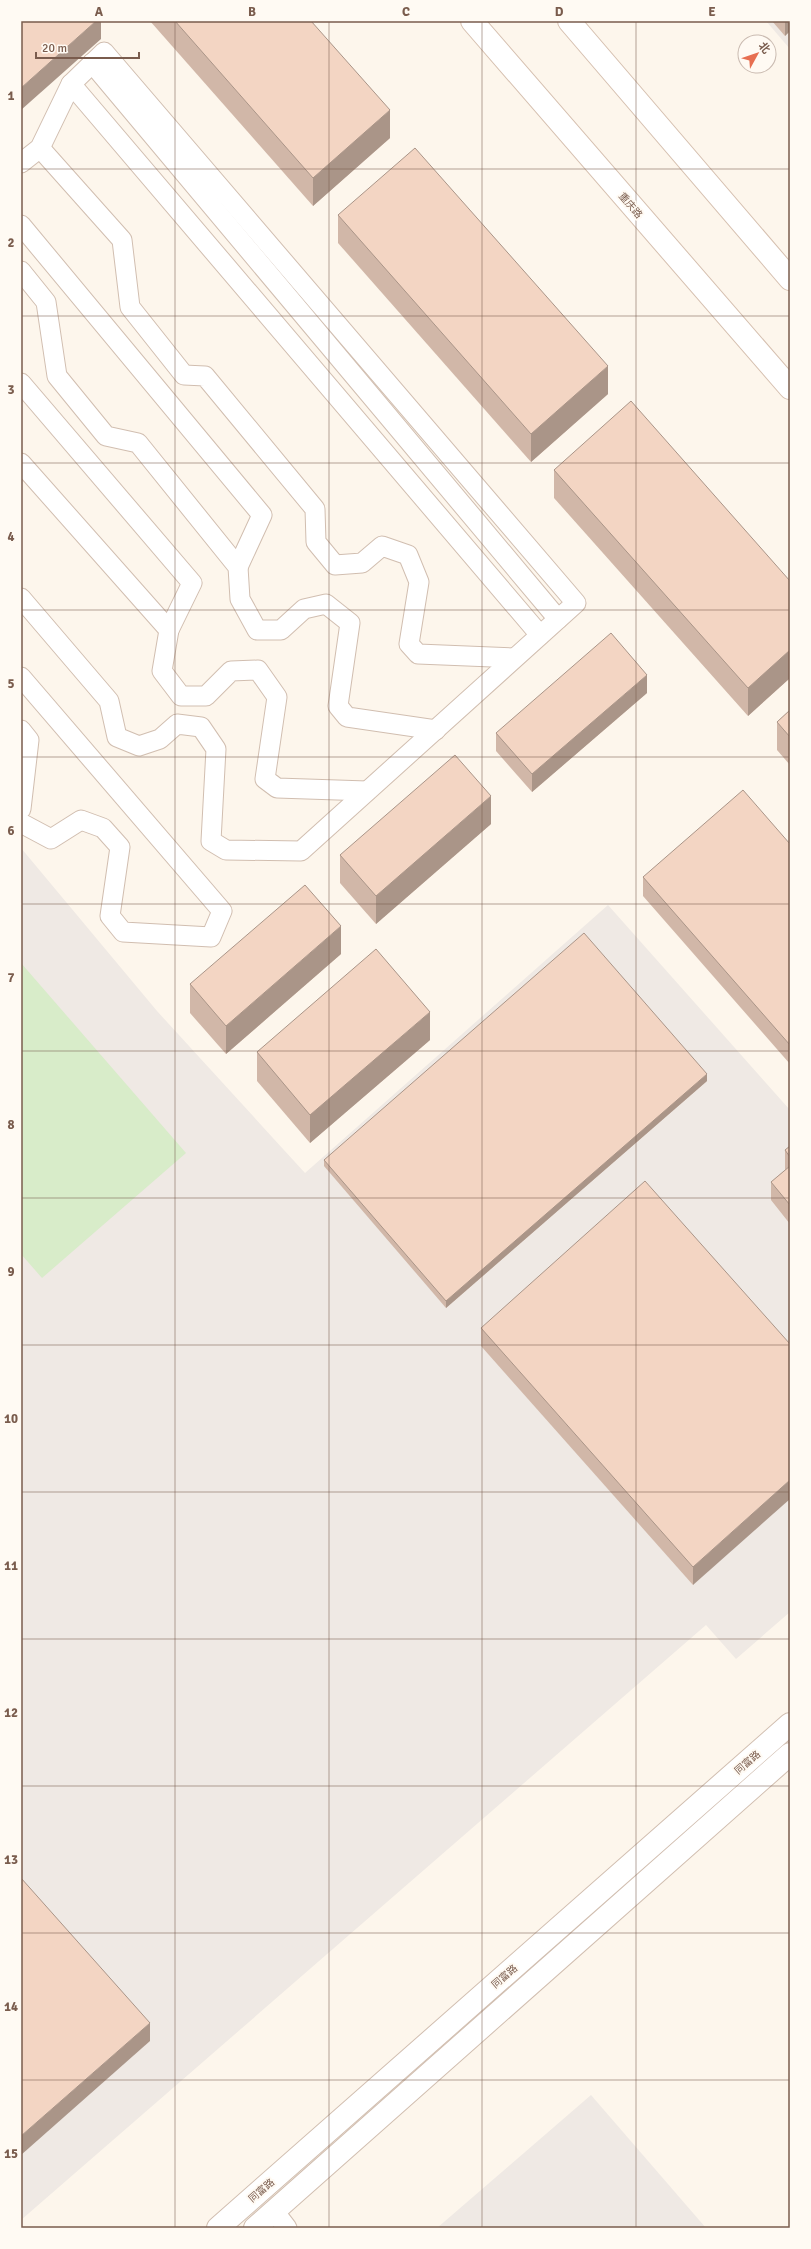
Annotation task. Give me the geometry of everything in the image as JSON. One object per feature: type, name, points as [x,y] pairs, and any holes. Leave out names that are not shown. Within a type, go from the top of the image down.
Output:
[{"type":"street","name":"重庆路","points":[[472,21],[790,388]]},
{"type":"street","points":[[569,21],[790,279]]},
{"type":"street","name":"同富路","points":[[218,2228],[790,1724]]},
{"type":"street","points":[[255,2228],[790,1754]]},
{"type":"lane","points":[[21,163],[40,148],[71,84],[104,52],[576,603],[301,851],[226,850],[211,841],[216,749],[200,727],[177,724],[160,739],[139,746],[117,737],[110,701],[21,598]]},
{"type":"lane","points":[[71,84],[540,635]]},
{"type":"lane","points":[[40,148],[122,240],[130,307],[184,375],[205,376],[315,509],[316,542],[335,565],[362,563],[382,546],[408,555],[419,582],[409,644],[418,654],[514,658]]},
{"type":"lane","points":[[21,225],[262,515],[238,567],[240,599],[257,630],[281,630],[304,609],[326,604],[350,623],[338,706],[347,717],[436,730]]},
{"type":"lane","points":[[21,271],[46,302],[57,376],[106,436],[138,442],[238,567]]},
{"type":"lane","points":[[21,383],[192,583],[169,630],[162,671],[181,696],[206,696],[231,671],[258,670],[277,697],[265,779],[277,788],[367,791]]},
{"type":"lane","points":[[21,463],[169,630]]},
{"type":"lane","points":[[21,677],[222,911],[211,937],[123,932],[110,916],[120,847],[103,828],[81,820],[51,839],[21,823]]},
{"type":"lane","points":[[21,730],[29,740],[21,809]]},
{"type":"lane","points":[[274,2211],[287,2228]]},
{"type":"shaded area","points":[[766,21],[790,21],[790,49]]},
{"type":"shaded area","points":[[21,848],[157,1011],[305,1173],[608,905],[790,1110],[790,1612],[736,1659],[706,1625],[21,2220]]},
{"type":"shaded area","points":[[591,2095],[706,2228],[437,2228]]},
{"type":"green space","points":[[21,963],[186,1153],[42,1278],[21,1254]]},
{"type":"building","points":[[21,21],[96,21],[21,88]]},
{"type":"building","points":[[175,21],[311,21],[390,110],[313,178]]},
{"type":"building","points":[[415,148],[608,366],[531,434],[338,215]]},
{"type":"building","points":[[631,401],[790,581],[790,650],[748,688],[554,470]]},
{"type":"building","points":[[611,633],[647,675],[532,774],[496,733]]},
{"type":"building","points":[[790,710],[790,737],[777,722]]},
{"type":"building","points":[[455,755],[491,796],[376,896],[340,855]]},
{"type":"building","points":[[743,790],[790,844],[790,1045],[643,877]]},
{"type":"building","points":[[305,885],[341,926],[226,1026],[190,984]]},
{"type":"building","points":[[584,933],[707,1074],[446,1301],[324,1160]]},
{"type":"building","points":[[376,949],[430,1012],[310,1115],[257,1052]]},
{"type":"building","points":[[790,1146],[790,1157],[785,1150]]},
{"type":"building","points":[[790,1166],[790,1205],[771,1182]]},
{"type":"building","points":[[645,1181],[790,1344],[790,1480],[693,1567],[481,1328]]},
{"type":"building","points":[[21,1878],[150,2023],[21,2136]]}]
